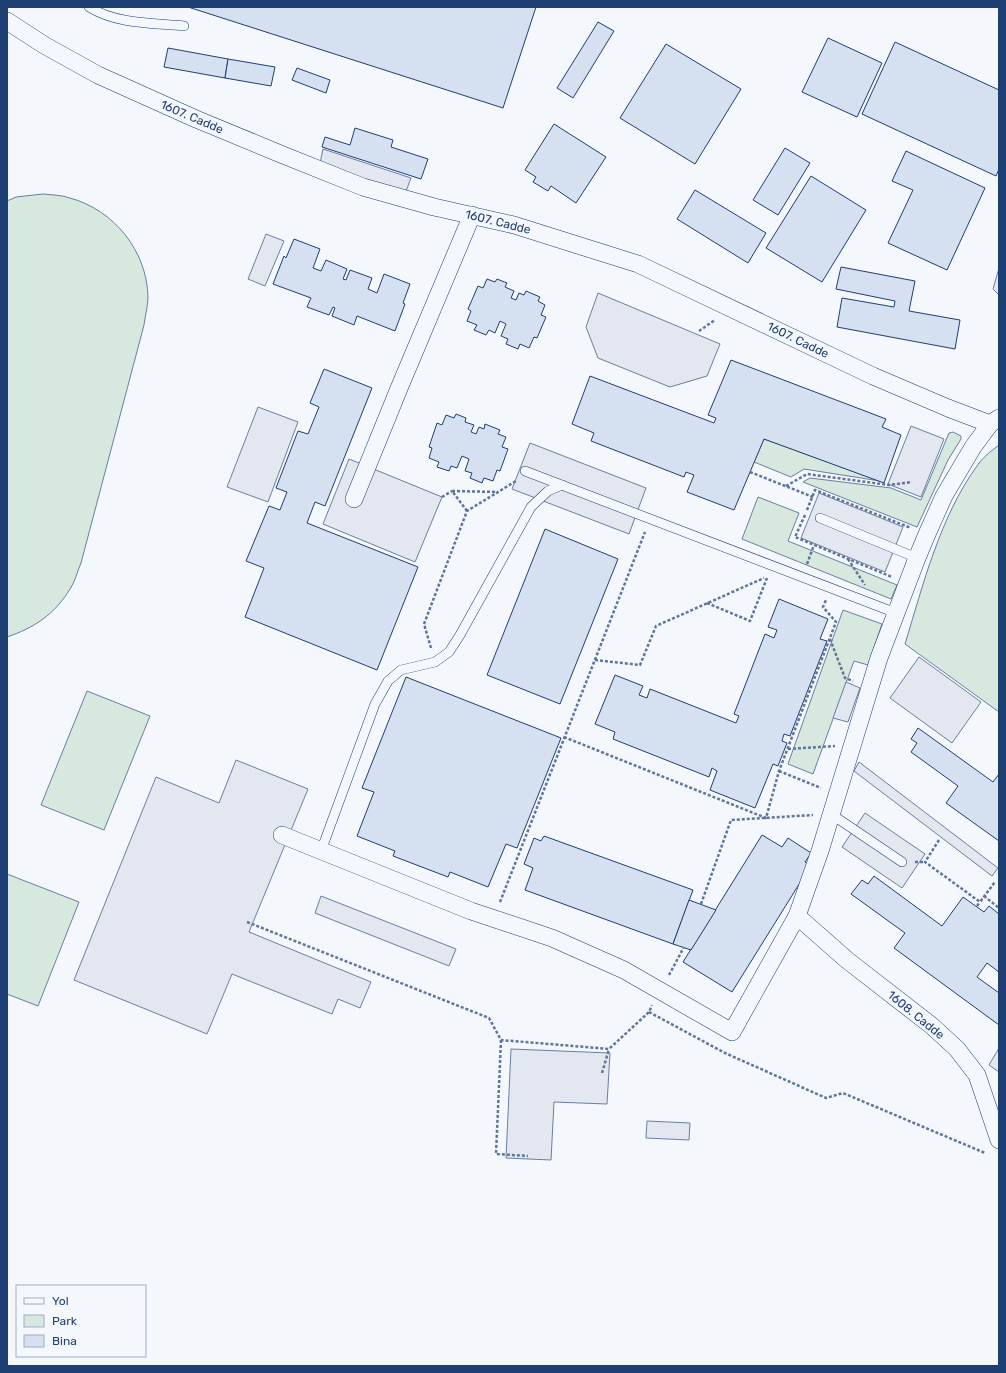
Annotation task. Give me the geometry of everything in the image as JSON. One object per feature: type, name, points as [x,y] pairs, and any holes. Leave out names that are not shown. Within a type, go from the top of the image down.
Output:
[{"type":"street","name":"1607. Cadde","points":[[7,21],[44,45],[98,75],[196,120],[363,187],[434,207],[521,227],[638,264],[873,376],[948,408],[995,421]]},
{"type":"street","points":[[354,499],[472,215]]},
{"type":"street","points":[[282,835],[493,919],[552,938],[624,970],[732,1032],[797,916],[820,851],[879,658],[917,558],[944,496],[973,447],[995,421]]},
{"type":"street","name":"1608. Cadde","points":[[797,916],[847,960],[932,1026],[957,1049],[977,1075],[999,1140]]},
{"type":"lane","points":[[89,7],[97,12],[115,18],[184,26]]},
{"type":"lane","points":[[525,471],[896,613]]},
{"type":"lane","points":[[321,851],[375,704],[388,681],[401,670],[435,662],[450,652],[531,507],[548,491],[562,485]]},
{"type":"lane","points":[[820,518],[917,558]]},
{"type":"lane","points":[[831,814],[902,862]]},
{"type":"path","points":[[435,662],[424,624],[467,511],[514,483],[525,471]]},
{"type":"path","points":[[750,472],[813,497]]},
{"type":"path","points":[[786,486],[807,474],[890,485],[912,482]]},
{"type":"path","points":[[442,496],[452,490],[500,492]]},
{"type":"path","points":[[452,490],[467,511]]},
{"type":"path","points":[[493,919],[650,519]]},
{"type":"path","points":[[802,577],[814,545]]},
{"type":"path","points":[[848,560],[869,591],[866,602]]},
{"type":"path","points":[[595,660],[640,665],[656,626],[707,603],[734,592],[767,576],[750,621],[707,603]]},
{"type":"path","points":[[766,818],[779,771],[836,622],[823,607],[830,588]]},
{"type":"path","points":[[830,639],[845,678],[871,686]]},
{"type":"path","points":[[564,737],[766,818]]},
{"type":"path","points":[[788,749],[853,744]]},
{"type":"path","points":[[779,771],[809,784]]},
{"type":"path","points":[[701,904],[731,820],[831,814]]},
{"type":"path","points":[[939,840],[924,862],[980,902]]},
{"type":"path","points":[[977,906],[995,882]]},
{"type":"path","points":[[984,896],[999,908]]},
{"type":"path","points":[[247,922],[489,1018],[501,1040],[496,1154],[528,1156]]},
{"type":"path","points":[[602,1073],[609,1049],[648,1012],[684,948]]},
{"type":"path","points":[[648,1012],[725,1053],[826,1098],[843,1093],[992,1156]]},
{"type":"path","points":[[501,1040],[609,1049]]},
{"type":"green space","points":[[43,194],[64,196],[86,204],[101,212],[114,222],[125,235],[142,264],[146,280],[148,300],[144,325],[81,563],[75,580],[64,598],[51,613],[26,629],[7,637],[7,201],[16,197]]},
{"type":"green space","points":[[953,432],[961,436],[961,439],[948,460],[917,527],[803,482],[810,478],[891,488],[921,500],[949,433]]},
{"type":"green space","points":[[764,439],[880,481],[804,469],[791,477],[754,462]]},
{"type":"green space","points":[[999,445],[999,712],[905,644],[934,552],[953,507],[964,486],[979,463]]},
{"type":"green space","points":[[758,497],[799,513],[788,541],[897,585],[891,599],[742,539]]},
{"type":"green space","points":[[843,610],[882,624],[868,665],[854,661],[813,774],[788,764]]},
{"type":"green space","points":[[87,691],[150,716],[104,830],[41,805]]},
{"type":"green space","points":[[7,874],[79,902],[38,1006],[7,994]]},
{"type":"shaded area","points":[[323,149],[411,178],[405,194],[320,163]]},
{"type":"shaded area","points":[[266,234],[284,241],[265,286],[248,279]]},
{"type":"shaded area","points":[[999,268],[999,295],[993,289]]},
{"type":"shaded area","points":[[598,293],[720,344],[707,376],[670,387],[598,358],[586,327]]},
{"type":"shaded area","points":[[258,407],[298,422],[268,502],[227,487]]},
{"type":"shaded area","points":[[911,426],[944,439],[921,497],[888,484]]},
{"type":"shaded area","points":[[530,443],[646,488],[629,534],[512,489]]},
{"type":"shaded area","points":[[349,459],[442,497],[415,562],[323,524]]},
{"type":"shaded area","points":[[819,493],[903,527],[885,572],[801,538]]},
{"type":"shaded area","points":[[919,657],[981,702],[952,743],[890,698]]},
{"type":"shaded area","points":[[846,682],[860,688],[848,722],[833,718]]},
{"type":"shaded area","points":[[236,760],[308,789],[249,932],[371,982],[360,1008],[338,999],[332,1014],[232,974],[207,1034],[74,980],[156,777],[219,803]]},
{"type":"shaded area","points":[[859,762],[998,868],[992,876],[854,771]]},
{"type":"shaded area","points":[[865,813],[925,854],[902,888],[842,847]]},
{"type":"shaded area","points":[[321,896],[456,949],[449,966],[315,913]]},
{"type":"shaded area","points":[[999,1048],[999,1072],[989,1065]]},
{"type":"shaded area","points":[[511,1049],[610,1053],[607,1104],[554,1102],[551,1160],[506,1158]]},
{"type":"shaded area","points":[[647,1121],[690,1123],[689,1140],[646,1138]]},
{"type":"building","points":[[188,7],[536,7],[503,108]]},
{"type":"building","points":[[598,22],[614,31],[573,98],[557,88]]},
{"type":"building","points":[[828,38],[882,63],[857,117],[802,92]]},
{"type":"building","points":[[895,42],[999,90],[999,169],[996,176],[862,114]]},
{"type":"building","points":[[666,44],[741,89],[695,164],[620,118]]},
{"type":"building","points":[[168,48],[228,59],[225,78],[164,67]]},
{"type":"building","points":[[228,59],[275,67],[271,86],[225,78]]},
{"type":"building","points":[[297,68],[330,80],[326,93],[292,80]]},
{"type":"building","points":[[554,124],[606,157],[576,203],[551,186],[548,191],[533,182],[536,177],[525,170]]},
{"type":"building","points":[[355,128],[393,140],[391,147],[428,159],[421,179],[322,147],[325,137],[350,145]]},
{"type":"building","points":[[785,148],[810,163],[778,215],[753,200]]},
{"type":"building","points":[[906,151],[985,188],[947,270],[888,243],[913,190],[892,181]]},
{"type":"building","points":[[811,176],[866,210],[822,282],[766,248]]},
{"type":"building","points":[[695,190],[766,233],[748,263],[677,219]]},
{"type":"building","points":[[294,239],[320,249],[313,268],[321,271],[326,260],[347,269],[343,279],[346,280],[350,270],[372,278],[368,289],[377,293],[384,274],[410,284],[403,303],[405,304],[395,331],[357,316],[354,325],[332,316],[335,308],[333,307],[329,315],[307,307],[311,298],[273,284],[284,256],[286,258]]},
{"type":"building","points":[[841,267],[915,281],[909,311],[960,320],[955,349],[837,327],[842,298],[894,307],[895,301],[836,289]]},
{"type":"building","points":[[487,279],[495,282],[497,279],[507,283],[505,287],[514,291],[511,298],[516,300],[519,293],[524,295],[526,291],[540,297],[538,301],[545,305],[541,315],[546,317],[537,338],[534,337],[529,348],[520,344],[518,349],[506,344],[508,339],[501,336],[506,324],[500,321],[495,333],[489,330],[486,335],[474,330],[477,325],[467,321],[471,311],[468,309],[478,286],[483,288]]},
{"type":"building","points":[[731,360],[886,419],[882,427],[901,435],[884,483],[764,439],[734,510],[687,492],[694,475],[686,472],[684,477],[591,441],[594,433],[572,424],[590,376],[714,423],[716,418],[708,415]]},
{"type":"building","points":[[324,369],[372,388],[325,506],[315,502],[307,523],[418,567],[377,670],[245,617],[264,568],[246,561],[269,506],[280,510],[287,492],[276,488],[298,431],[308,434],[319,407],[310,403]]},
{"type":"building","points":[[456,414],[466,418],[465,422],[474,425],[471,432],[476,434],[479,427],[484,429],[485,424],[500,430],[498,434],[506,437],[502,447],[508,449],[500,471],[497,470],[493,481],[484,478],[482,483],[470,478],[472,473],[465,471],[469,459],[462,456],[457,468],[451,466],[449,471],[437,467],[439,462],[429,458],[432,448],[429,447],[437,423],[442,425],[446,415],[454,418]]},
{"type":"building","points":[[545,529],[618,559],[560,704],[487,675]]},
{"type":"building","points":[[779,599],[828,619],[820,639],[827,641],[790,736],[784,734],[782,741],[787,743],[778,766],[773,764],[755,808],[710,790],[717,771],[712,768],[709,777],[613,739],[615,732],[595,724],[615,675],[643,686],[639,695],[647,698],[650,689],[736,723],[739,716],[734,714],[765,634],[774,638],[777,630],[768,627]]},
{"type":"building","points":[[406,677],[561,738],[517,848],[506,844],[488,887],[450,872],[448,877],[393,856],[395,851],[357,836],[374,792],[362,788]]},
{"type":"building","points":[[918,728],[993,782],[999,774],[999,841],[946,803],[958,786],[911,752],[917,743],[911,739]]},
{"type":"building","points":[[762,835],[782,847],[788,838],[811,853],[805,862],[811,865],[732,992],[683,962]]},
{"type":"building","points":[[544,836],[693,890],[673,944],[525,890],[533,868],[524,864],[534,838],[541,841]]},
{"type":"building","points":[[874,876],[942,926],[963,897],[984,912],[989,906],[999,914],[999,972],[987,963],[977,977],[999,993],[999,1025],[894,948],[905,933],[851,894],[862,880],[868,884]]},
{"type":"building","points":[[689,900],[716,910],[691,950],[673,944]]}]
